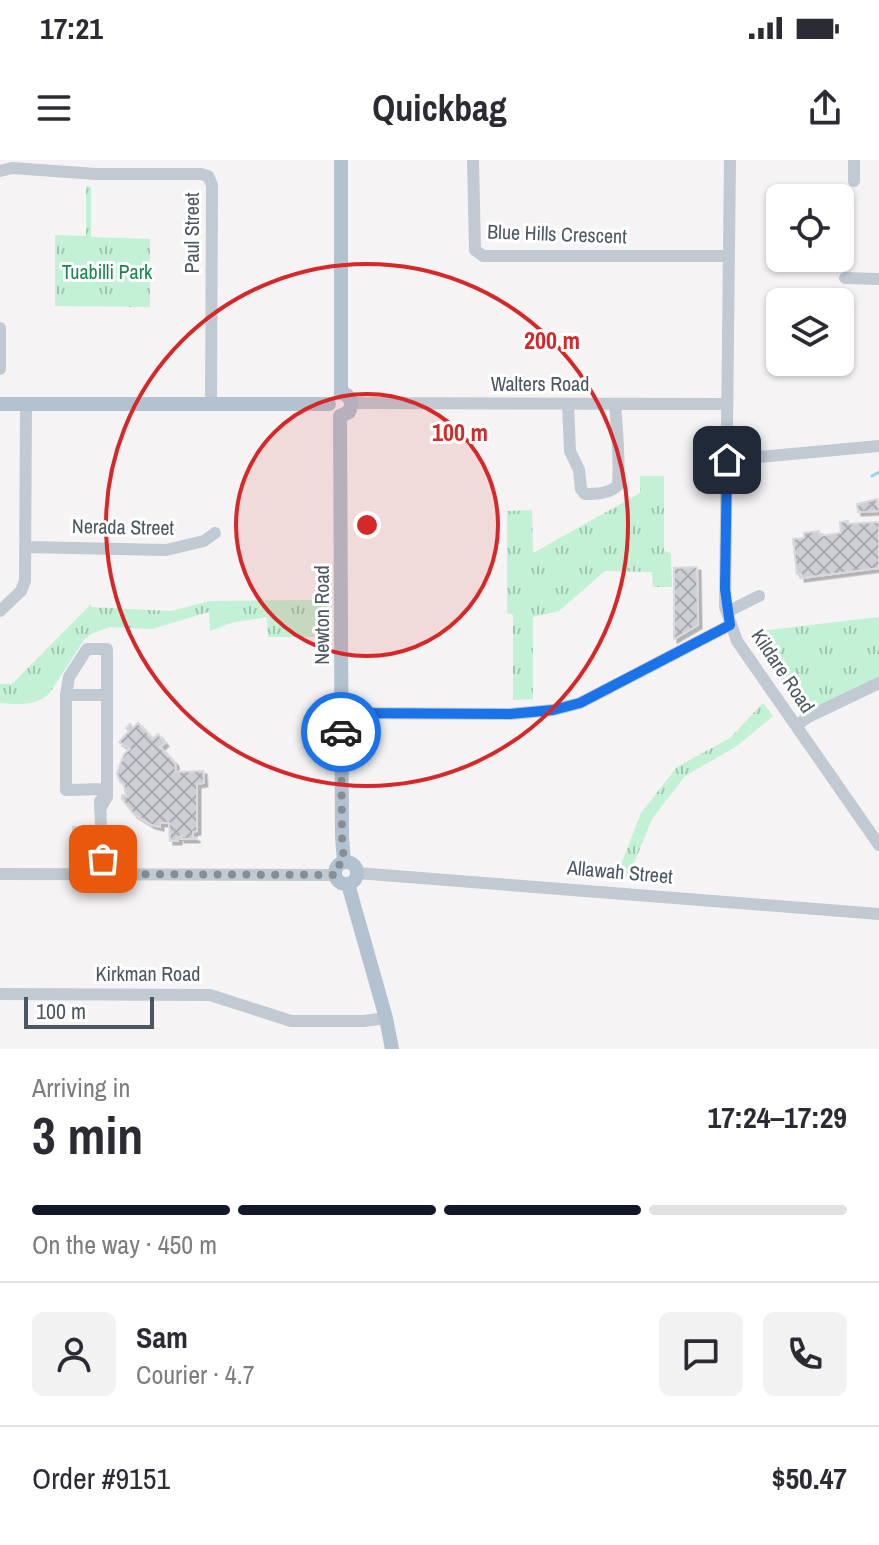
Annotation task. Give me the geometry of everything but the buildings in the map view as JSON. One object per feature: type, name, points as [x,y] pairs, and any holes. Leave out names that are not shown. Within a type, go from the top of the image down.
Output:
[{"type":"main road","points":[[329,404],[333,413],[340,416],[349,412],[346,398],[341,160]]},
{"type":"main road","points":[[329,404],[334,395],[346,398]]},
{"type":"main road","points":[[0,404],[329,404]]},
{"type":"main road","name":"Newton Road","points":[[340,416],[344,862]]},
{"type":"main road","points":[[352,878],[339,882],[335,875],[336,867],[344,862],[354,866],[352,878],[392,1049]]},
{"type":"street","name":"Blue Hills Crescent","points":[[473,160],[473,236],[475,250],[483,256],[728,256]]},
{"type":"street","name":"Kildare Road","points":[[730,160],[728,618],[737,641],[879,845]]},
{"type":"street","points":[[854,160],[854,181]]},
{"type":"street","name":"Paul Street","points":[[0,171],[12,168],[96,174],[208,176],[212,185],[211,404]]},
{"type":"street","points":[[845,278],[879,279]]},
{"type":"street","points":[[0,328],[0,369]]},
{"type":"street","name":"Walters Road","points":[[346,398],[568,404],[727,404]]},
{"type":"street","points":[[0,611],[25,585],[26,404]]},
{"type":"street","points":[[568,404],[570,451],[585,494],[609,491],[618,485],[620,467],[616,457],[615,404]]},
{"type":"street","points":[[727,460],[879,446]]},
{"type":"street","name":"Nerada Street","points":[[26,547],[166,550],[204,541],[215,533]]},
{"type":"street","points":[[341,713],[510,714],[553,710],[580,703],[728,618],[759,596]]},
{"type":"street","points":[[103,874],[100,809],[107,797],[104,790],[107,649],[87,649],[69,677],[66,695],[66,790],[104,790]]},
{"type":"street","points":[[796,726],[808,717],[879,683]]},
{"type":"street","points":[[66,695],[107,695]]},
{"type":"street","points":[[0,874],[335,875]]},
{"type":"street","name":"Allawah Street","points":[[352,878],[879,914]]},
{"type":"street","name":"Kirkman Road","points":[[0,994],[210,995],[291,1021],[386,1018]]},
{"type":"green space","name":"Tuabilli Park","points":[[86,186],[91,187],[91,237],[150,239],[150,307],[55,306],[55,235],[86,236]]},
{"type":"green space","points":[[640,476],[664,476],[664,551],[671,553],[672,587],[653,587],[652,572],[605,571],[559,611],[533,617],[533,699],[513,700],[513,615],[507,613],[507,511],[532,510],[533,553],[640,493]]},
{"type":"green space","points":[[327,598],[328,637],[268,637],[267,617],[231,623],[210,631],[209,612],[152,629],[110,627],[84,640],[49,694],[26,704],[0,703],[0,684],[12,684],[91,604],[91,607],[171,611],[210,601]]},
{"type":"green space","points":[[879,617],[879,678],[802,713],[751,632]]},
{"type":"green space","points":[[763,703],[773,716],[737,746],[685,776],[652,819],[628,878],[616,877],[641,813],[677,767],[730,738]]},
{"type":"waterway","points":[[872,476],[879,472]]},
{"type":"way so far","points":[[103,859],[103,874],[335,875],[336,867],[344,862],[341,732]]},
{"type":"route","points":[[341,732],[341,713],[510,714],[553,710],[580,703],[730,625],[725,607],[727,460]]}]
